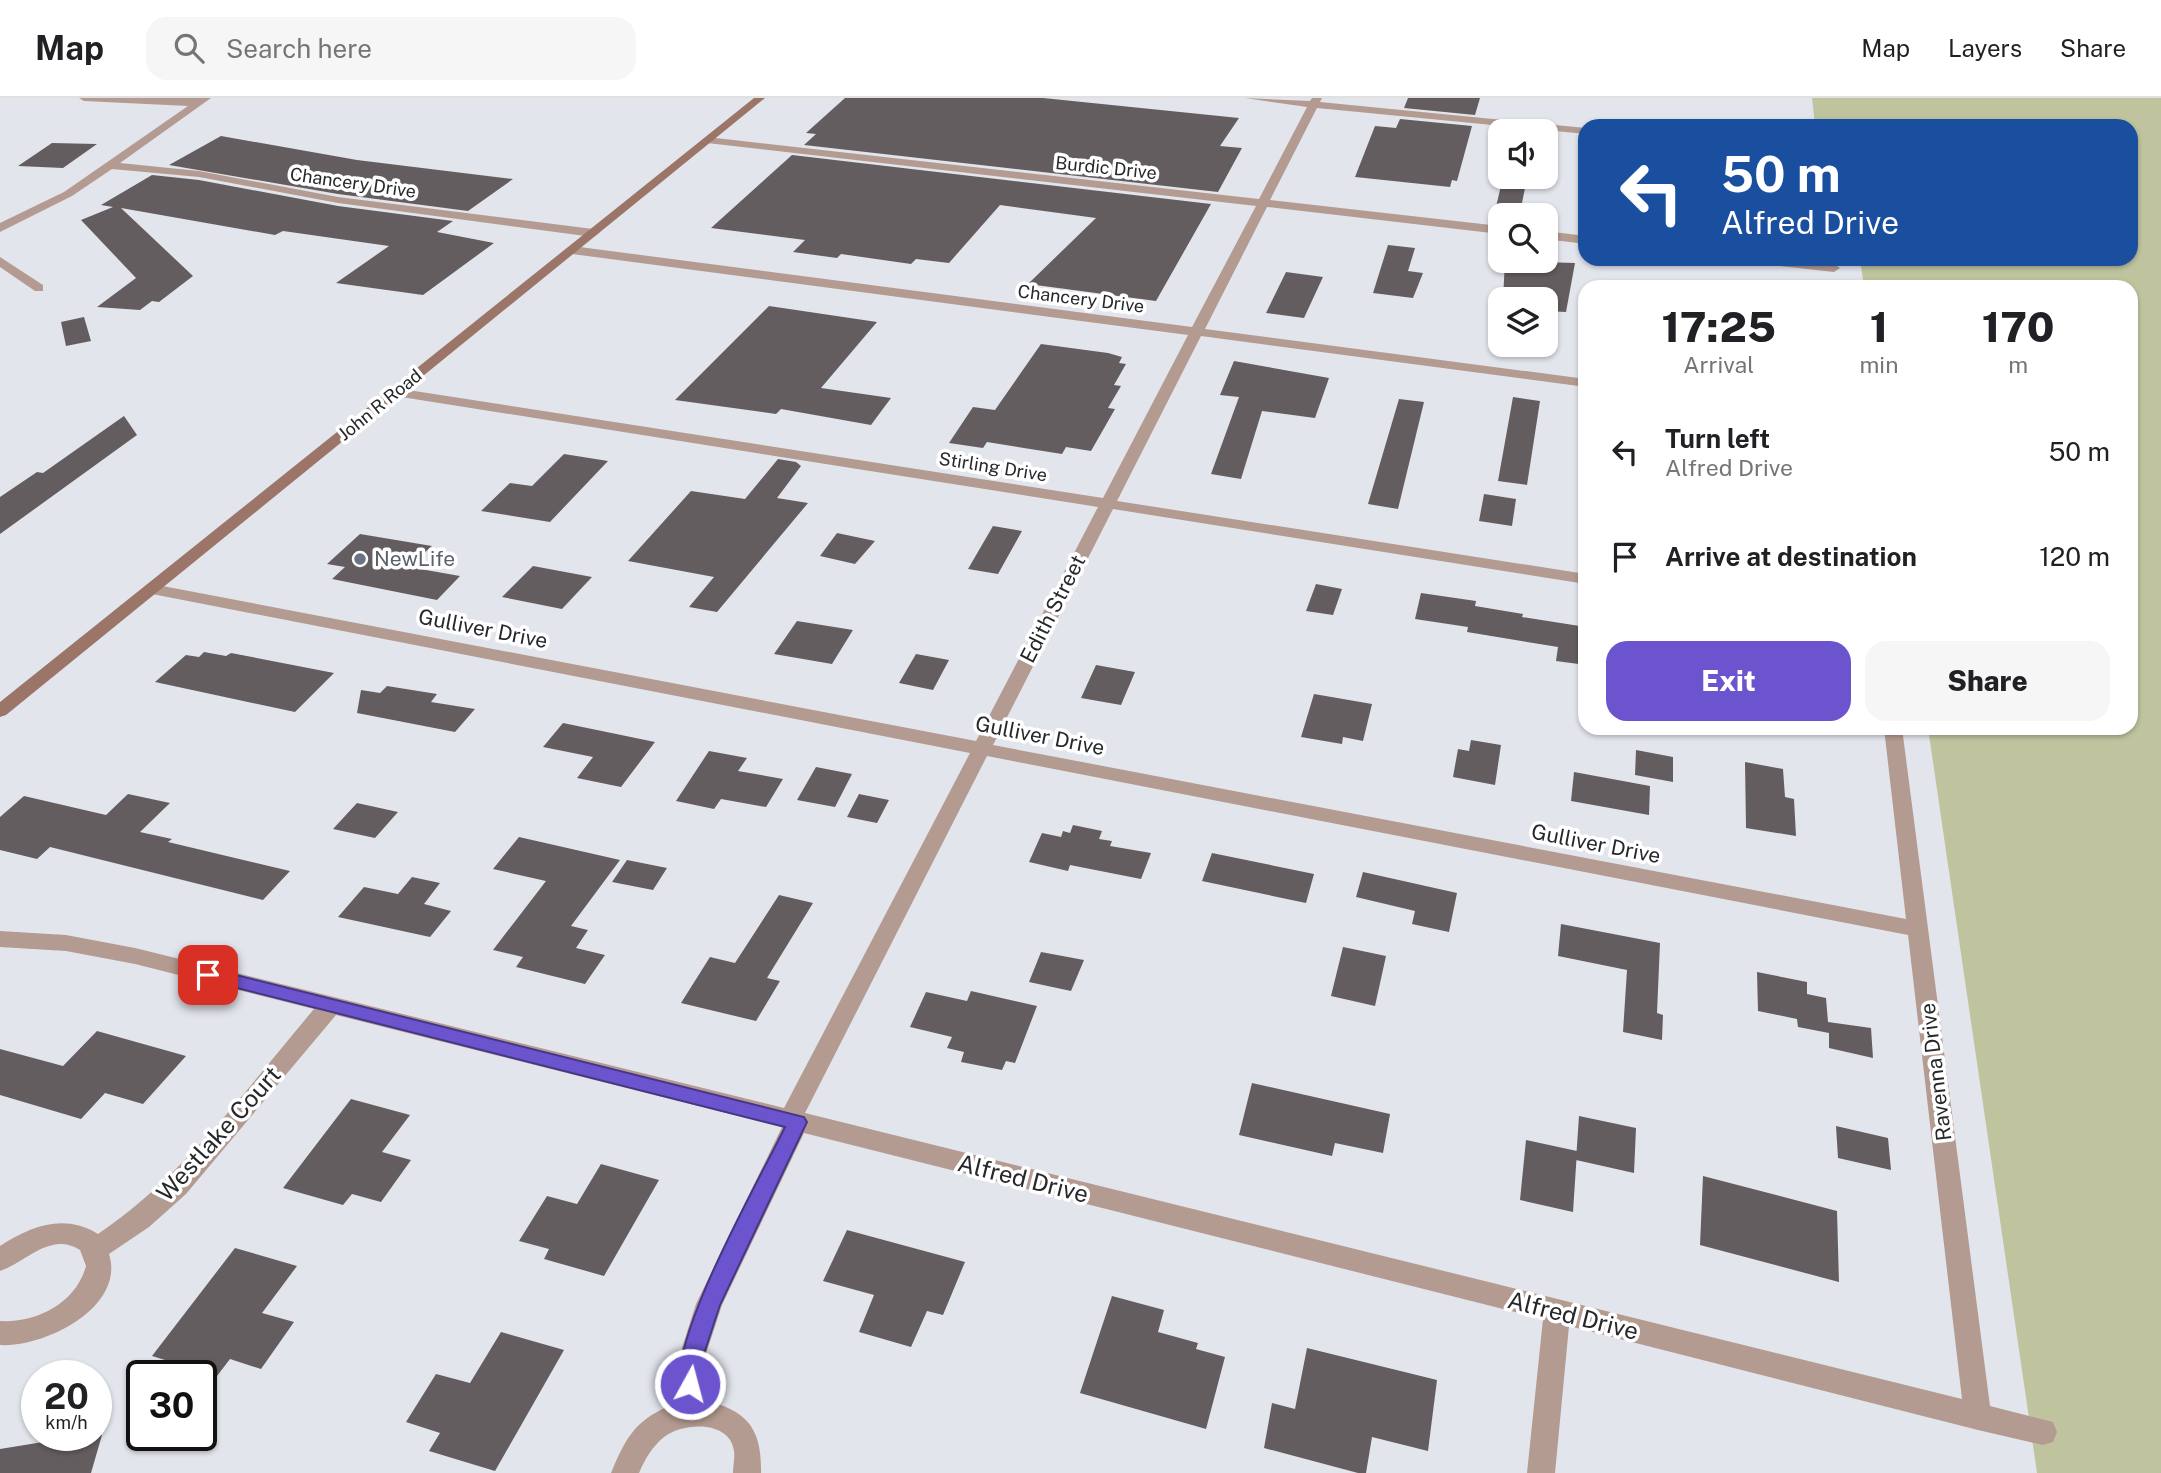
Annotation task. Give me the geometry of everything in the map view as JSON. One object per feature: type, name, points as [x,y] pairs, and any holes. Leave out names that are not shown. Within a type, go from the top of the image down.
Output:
[{"type":"main road","name":"John R Road","points":[[0,711],[760,98]]},
{"type":"street","points":[[84,98],[203,101]]},
{"type":"street","points":[[1250,98],[1315,101],[1578,130]]},
{"type":"street","points":[[0,228],[68,194],[203,101]]},
{"type":"street","name":"Edith Street","points":[[689,1412],[692,1357],[709,1304],[794,1121],[981,748],[1315,101]]},
{"type":"street","name":"Burdic Drive","points":[[707,140],[1488,229]]},
{"type":"street","name":"Chancery Drive","points":[[109,165],[200,174],[338,200],[593,233]]},
{"type":"street","points":[[1558,237],[1578,239]]},
{"type":"street","name":"Chancery Drive","points":[[572,250],[1578,382]]},
{"type":"street","points":[[0,261],[39,288]]},
{"type":"street","points":[[1817,266],[1835,268]]},
{"type":"street","name":"Stirling Drive","points":[[395,392],[1578,578]]},
{"type":"street","name":"Gulliver Drive","points":[[152,589],[1919,929]]},
{"type":"street","name":"Ravenna Drive","points":[[1893,735],[1978,1416]]},
{"type":"street","name":"Alfred Drive","points":[[0,939],[111,950],[2043,1432]]},
{"type":"street","name":"Westlake Court","points":[[96,1249],[140,1219],[177,1187],[330,1006]]},
{"type":"street","points":[[0,1260],[18,1247],[43,1236],[65,1233],[83,1238],[96,1249],[99,1265],[96,1275],[78,1303],[56,1321],[32,1331],[0,1333]]},
{"type":"street","points":[[1541,1473],[1557,1312]]},
{"type":"street","points":[[625,1473],[629,1455],[644,1434],[665,1419],[689,1412],[712,1413],[732,1423],[745,1440],[750,1463],[747,1473]]},
{"type":"green space","points":[[1812,98],[2161,98],[2161,1473],[2037,1473],[1929,735],[2138,735],[2138,280],[1863,280],[1861,266],[2138,266],[2138,119],[1814,119]]},
{"type":"building","points":[[845,98],[1043,98],[1239,118],[1220,146],[1242,148],[1218,192],[804,145],[816,134],[806,133]]},
{"type":"building","points":[[1408,98],[1480,98],[1475,115],[1404,108]]},
{"type":"building","points":[[1400,119],[1472,126],[1457,181],[1452,180],[1450,187],[1355,177],[1375,126],[1396,128]]},
{"type":"building","points":[[221,136],[357,160],[513,179],[468,211],[338,194],[169,165]]},
{"type":"building","points":[[52,143],[97,144],[63,168],[18,166]]},
{"type":"building","points":[[792,155],[1211,204],[1156,301],[1028,284],[1096,218],[1000,205],[949,263],[916,259],[911,264],[841,254],[837,258],[793,252],[805,240],[711,228]]},
{"type":"building","points":[[152,175],[199,180],[338,206],[453,221],[437,232],[494,243],[423,295],[336,283],[389,246],[283,231],[275,235],[121,208],[193,276],[159,302],[152,301],[140,310],[97,307],[136,278],[81,220],[113,207],[101,205]]},
{"type":"building","points":[[1500,189],[1525,189],[1522,203],[1497,203]]},
{"type":"building","points":[[1388,245],[1415,248],[1408,271],[1423,273],[1413,298],[1373,293]]},
{"type":"building","points":[[1558,263],[1575,263],[1566,312],[1558,312],[1558,287],[1504,287],[1504,273],[1558,273]]},
{"type":"building","points":[[1286,272],[1323,277],[1304,318],[1266,313]]},
{"type":"building","points":[[769,306],[877,322],[821,388],[891,398],[871,425],[781,409],[776,414],[675,400]]},
{"type":"building","points":[[84,317],[91,341],[66,346],[61,322]]},
{"type":"building","points":[[1041,344],[1108,353],[1122,357],[1119,363],[1126,364],[1114,385],[1121,386],[1108,408],[1115,409],[1091,451],[1066,447],[1062,454],[987,442],[983,448],[949,443],[973,407],[995,410]]},
{"type":"building","points":[[1234,361],[1329,378],[1315,418],[1262,411],[1241,479],[1211,474],[1239,397],[1220,395]]},
{"type":"building","points":[[1513,397],[1540,401],[1527,485],[1498,481]]},
{"type":"building","points":[[1399,399],[1424,402],[1398,509],[1368,504]]},
{"type":"building","points":[[124,416],[137,435],[0,534],[0,497],[37,472],[43,473]]},
{"type":"building","points":[[564,454],[608,461],[550,522],[481,511],[510,483],[532,486]]},
{"type":"building","points":[[778,459],[796,462],[801,466],[777,498],[808,503],[717,612],[689,607],[714,577],[628,561],[691,491],[745,499]]},
{"type":"building","points":[[1484,494],[1516,499],[1512,526],[1479,521]]},
{"type":"building","points":[[993,526],[1022,531],[998,574],[968,569]]},
{"type":"building","points":[[837,533],[875,541],[855,564],[820,556]]},
{"type":"building","points":[[360,534],[432,546],[409,567],[460,576],[437,600],[332,579],[345,567],[327,564]]},
{"type":"building","points":[[533,566],[592,577],[562,609],[502,597]]},
{"type":"building","points":[[1316,584],[1342,589],[1333,615],[1306,611]]},
{"type":"building","points":[[1421,593],[1476,601],[1475,606],[1578,626],[1578,664],[1556,661],[1558,647],[1467,632],[1468,627],[1415,619]]},
{"type":"building","points":[[797,621],[853,630],[832,664],[774,654]]},
{"type":"building","points":[[204,652],[226,656],[231,653],[334,673],[295,712],[155,682],[186,655],[199,657]]},
{"type":"building","points":[[916,654],[949,660],[933,690],[899,683]]},
{"type":"building","points":[[1096,665],[1135,672],[1121,705],[1081,698]]},
{"type":"building","points":[[387,686],[437,694],[431,702],[475,709],[455,732],[357,713],[361,690],[380,693]]},
{"type":"building","points":[[1314,694],[1372,704],[1363,741],[1343,737],[1342,744],[1301,737]]},
{"type":"building","points":[[563,723],[655,742],[621,787],[577,778],[593,757],[543,747]]},
{"type":"building","points":[[1471,740],[1501,745],[1495,785],[1453,777],[1458,749],[1469,751]]},
{"type":"building","points":[[1636,750],[1673,757],[1673,782],[1635,775]]},
{"type":"building","points":[[709,751],[747,758],[738,771],[783,779],[766,807],[721,799],[714,809],[676,801]]},
{"type":"building","points":[[1745,762],[1783,769],[1785,797],[1794,799],[1796,836],[1746,828]]},
{"type":"building","points":[[816,767],[852,774],[835,807],[797,800]]},
{"type":"building","points":[[1574,772],[1650,786],[1649,815],[1571,801]]},
{"type":"building","points":[[128,794],[170,803],[140,832],[172,839],[168,842],[290,871],[263,900],[50,847],[37,859],[0,850],[0,817],[24,796],[106,815]]},
{"type":"building","points":[[859,794],[889,800],[877,823],[847,817]]},
{"type":"building","points":[[357,803],[398,812],[375,838],[333,829]]},
{"type":"building","points":[[1073,825],[1102,831],[1099,839],[1112,841],[1110,846],[1151,853],[1141,879],[1070,865],[1068,871],[1029,862],[1042,833],[1061,837],[1063,831],[1070,833]]},
{"type":"building","points":[[519,837],[620,860],[571,926],[588,930],[576,948],[605,955],[585,984],[516,967],[523,957],[493,950],[546,881],[493,869]]},
{"type":"building","points":[[1212,853],[1314,874],[1306,903],[1202,881]]},
{"type":"building","points":[[627,860],[667,868],[653,890],[612,882]]},
{"type":"building","points":[[1363,872],[1457,893],[1449,932],[1412,924],[1415,911],[1356,897]]},
{"type":"building","points":[[412,877],[440,883],[424,904],[451,911],[430,937],[338,917],[364,887],[398,894]]},
{"type":"building","points":[[779,895],[813,903],[767,978],[780,981],[756,1021],[681,1003],[710,957],[735,963]]},
{"type":"building","points":[[1561,924],[1660,943],[1657,1013],[1663,1015],[1662,1040],[1623,1032],[1627,970],[1558,956]]},
{"type":"building","points":[[1343,947],[1386,956],[1375,1006],[1331,996]]},
{"type":"building","points":[[1041,952],[1084,960],[1071,991],[1029,982]]},
{"type":"building","points":[[1757,972],[1807,982],[1807,994],[1826,998],[1828,1022],[1871,1028],[1873,1058],[1829,1048],[1829,1033],[1798,1027],[1797,1019],[1758,1011]]},
{"type":"building","points":[[971,991],[1037,1006],[1015,1063],[1006,1061],[1002,1070],[961,1062],[964,1052],[947,1048],[952,1037],[910,1027],[926,992],[967,1001]]},
{"type":"building","points":[[97,1031],[186,1056],[143,1104],[105,1093],[81,1119],[0,1095],[0,1049],[63,1066]]},
{"type":"building","points":[[1252,1083],[1390,1114],[1383,1153],[1335,1143],[1332,1156],[1239,1135]]},
{"type":"building","points":[[351,1099],[410,1115],[382,1152],[411,1160],[381,1202],[352,1194],[343,1205],[283,1188]]},
{"type":"building","points":[[1579,1116],[1636,1128],[1634,1173],[1576,1160]]},
{"type":"building","points":[[1836,1126],[1888,1138],[1891,1170],[1838,1158]]},
{"type":"building","points":[[1526,1140],[1577,1151],[1573,1212],[1520,1200]]},
{"type":"building","points":[[601,1164],[659,1180],[604,1276],[544,1259],[549,1249],[519,1241],[547,1196],[577,1204]]},
{"type":"building","points":[[1703,1176],[1837,1211],[1839,1282],[1700,1245]]},
{"type":"building","points":[[847,1230],[965,1262],[943,1315],[927,1311],[911,1347],[859,1332],[874,1295],[823,1281]]},
{"type":"building","points":[[235,1248],[297,1266],[262,1313],[294,1322],[261,1369],[230,1359],[217,1376],[217,1360],[165,1360],[152,1356]]},
{"type":"building","points":[[1112,1296],[1164,1310],[1158,1332],[1198,1343],[1196,1349],[1225,1357],[1206,1429],[1080,1393]]},
{"type":"building","points":[[501,1332],[564,1350],[495,1471],[429,1451],[440,1433],[406,1422],[436,1374],[470,1383]]},
{"type":"building","points":[[1307,1348],[1437,1380],[1428,1451],[1372,1437],[1366,1473],[1358,1473],[1264,1448],[1272,1403],[1295,1409]]},
{"type":"building","points":[[21,1446],[21,1451],[97,1451],[91,1473],[0,1473],[0,1449]]},
{"type":"place","name":"NewLife","points":[[360,559]]},
{"type":"route","points":[[208,975],[797,1122],[709,1304],[692,1357],[690,1384]]}]
